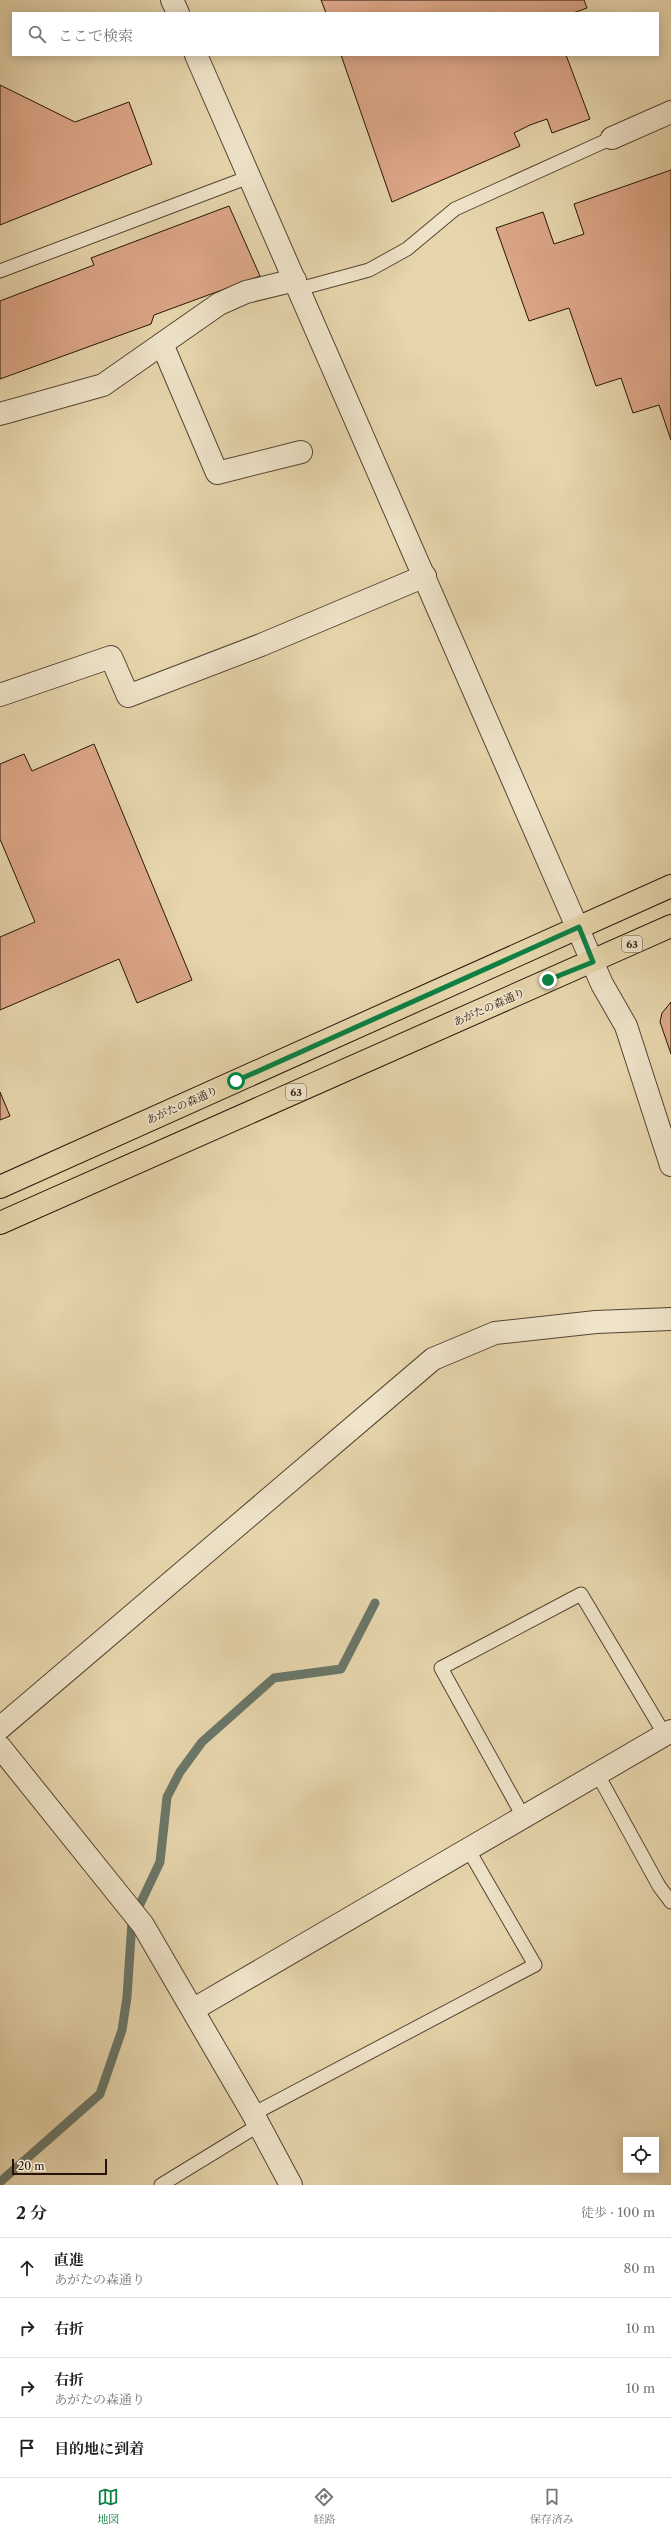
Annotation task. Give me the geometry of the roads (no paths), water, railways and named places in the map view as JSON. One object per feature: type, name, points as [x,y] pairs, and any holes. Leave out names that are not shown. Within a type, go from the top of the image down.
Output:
[{"type":"main road","name":"あがたの森通り","points":[[0,1187],[671,886]]},
{"type":"main road","name":"あがたの森通り","points":[[0,1223],[593,962],[671,926]]},
{"type":"street","points":[[172,0],[178,12]]},
{"type":"street","points":[[196,56],[579,927],[593,962],[626,1026],[671,1165]]},
{"type":"street","points":[[612,138],[671,112]]},
{"type":"street","points":[[0,414],[103,385],[219,304],[246,292],[297,285]]},
{"type":"street","points":[[162,344],[217,474],[301,452]]},
{"type":"street","points":[[0,695],[111,657],[128,696],[261,645],[425,576]]},
{"type":"street","points":[[0,1728],[433,1359],[495,1333],[596,1322],[671,1319]]},
{"type":"street","points":[[194,2009],[668,1733]]},
{"type":"street","points":[[0,1747],[143,1925],[194,2009],[256,2119],[291,2185]]},
{"type":"lane","points":[[297,285],[369,270],[407,250],[455,209],[612,138]]},
{"type":"lane","points":[[0,271],[249,177]]},
{"type":"lane","points":[[524,1818],[441,1668],[581,1594],[668,1733]]},
{"type":"lane","points":[[598,1775],[659,1886],[671,1902]]},
{"type":"lane","points":[[160,2185],[256,2119],[535,1965],[468,1849]]},
{"type":"waterway","points":[[0,2182],[100,2094],[122,2030],[127,1997],[132,1921],[160,1862],[167,1797],[180,1772],[202,1742],[274,1678],[341,1669],[375,1603]]}]
